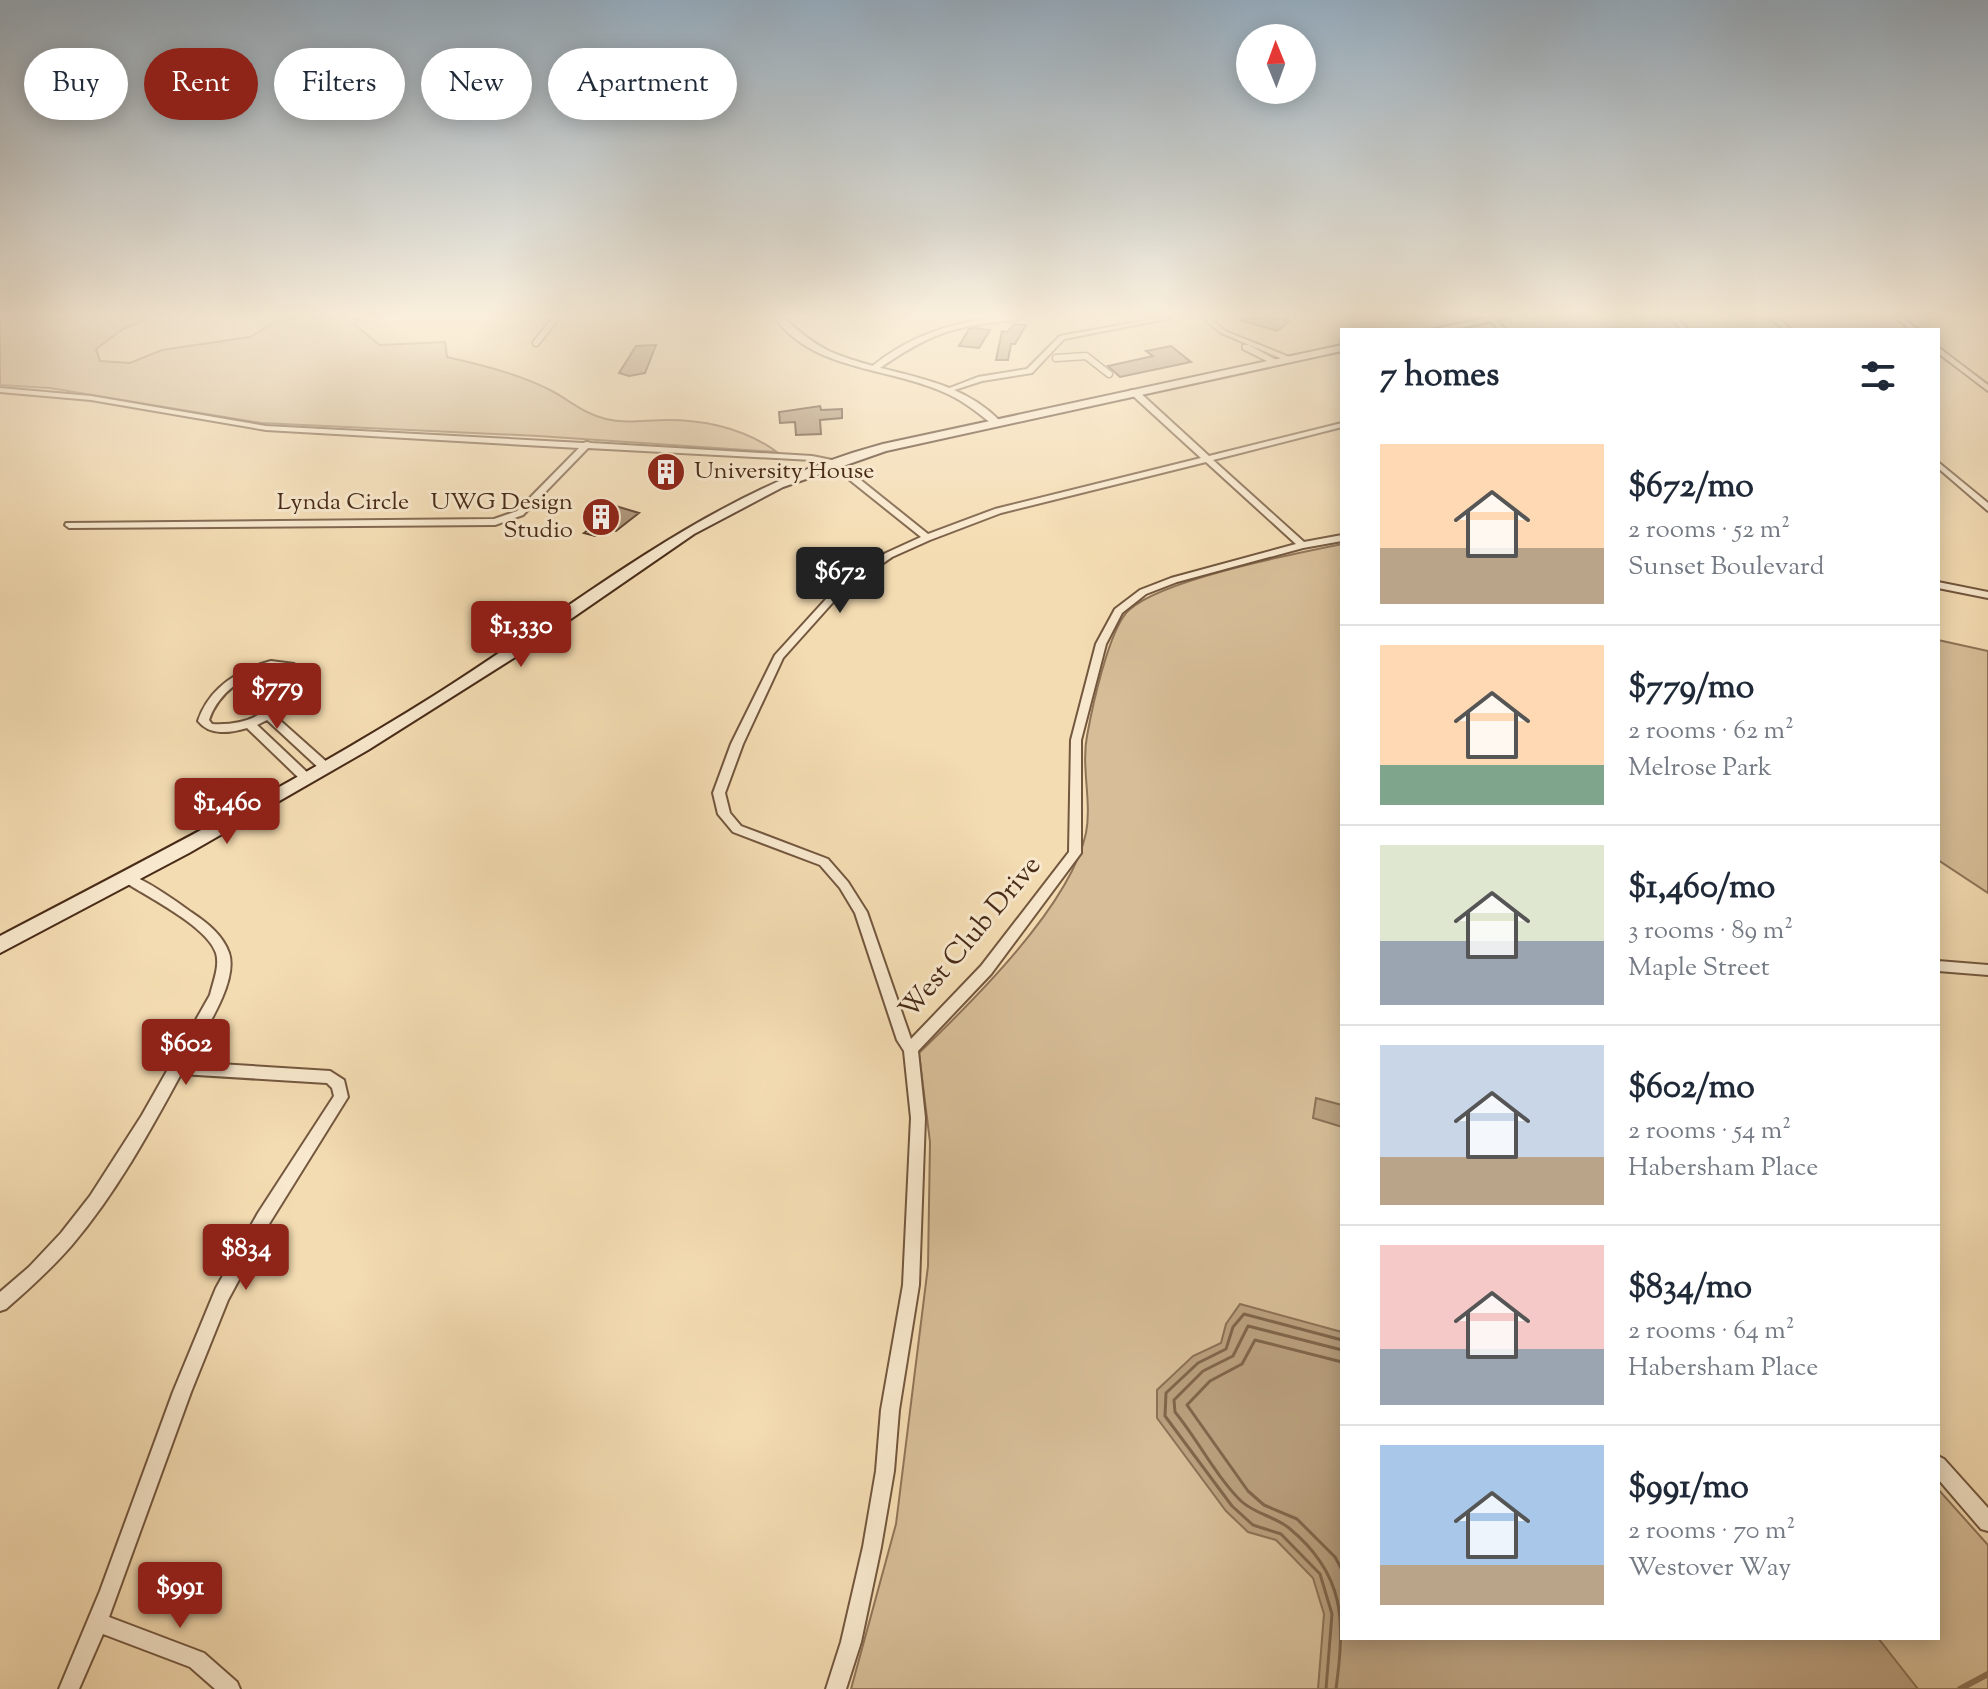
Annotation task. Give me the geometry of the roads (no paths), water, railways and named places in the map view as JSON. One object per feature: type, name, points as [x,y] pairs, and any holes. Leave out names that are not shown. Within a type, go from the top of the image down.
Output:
[{"type":"main road","points":[[0,945],[325,767],[480,674],[691,531],[763,491],[834,463],[1112,397]]},
{"type":"street","points":[[78,397],[266,428],[812,458],[834,463],[927,538]]},
{"type":"street","points":[[965,397],[996,422]]},
{"type":"street","points":[[1139,397],[1302,545]]},
{"type":"street","points":[[911,1049],[904,1040],[861,912],[844,885],[824,862],[737,829],[724,814],[719,793],[737,744],[779,657],[840,589],[889,555],[927,538],[998,511],[1340,425]]},
{"type":"street","name":"Lynda Circle","points":[[69,525],[495,522],[520,513],[587,444]]},
{"type":"street","points":[[1940,466],[1988,508]]},
{"type":"street","name":"West Club Drive","points":[[836,1689],[851,1642],[872,1547],[911,1285],[918,1118],[911,1049],[986,970],[1075,853],[1076,740],[1101,644],[1118,611],[1143,592],[1174,580],[1302,545],[1340,538]]},
{"type":"street","points":[[1940,585],[1988,595]]},
{"type":"street","points":[[271,664],[290,666],[294,678],[269,716],[250,724],[209,727],[203,721],[243,674],[271,664]]},
{"type":"street","points":[[269,716],[325,767]]},
{"type":"street","points":[[250,724],[306,778]]},
{"type":"street","points":[[0,1303],[20,1288],[68,1237],[120,1163],[216,996],[224,969],[222,950],[206,929],[127,878]]},
{"type":"street","points":[[1940,966],[1988,970]]},
{"type":"street","points":[[69,1689],[99,1623],[190,1369],[224,1292],[341,1097],[339,1085],[330,1077],[175,1067]]},
{"type":"street","points":[[1940,1467],[1988,1522]]},
{"type":"street","points":[[99,1623],[197,1660],[230,1689]]},
{"type":"water","points":[[1316,1098],[1340,1104],[1340,1126],[1313,1118]]},
{"type":"water","points":[[1240,1304],[1340,1331],[1340,1640],[1880,1640],[1918,1689],[1318,1689],[1324,1614],[1313,1578],[1276,1540],[1248,1532],[1226,1511],[1157,1418],[1157,1390],[1193,1356],[1221,1343],[1226,1324]]},
{"type":"waterway","points":[[1960,1689],[1988,1674]]},
{"type":"place","name":"University House","points":[[666,472]]},
{"type":"place","name":"UWG Design Studio","points":[[601,517]]}]
